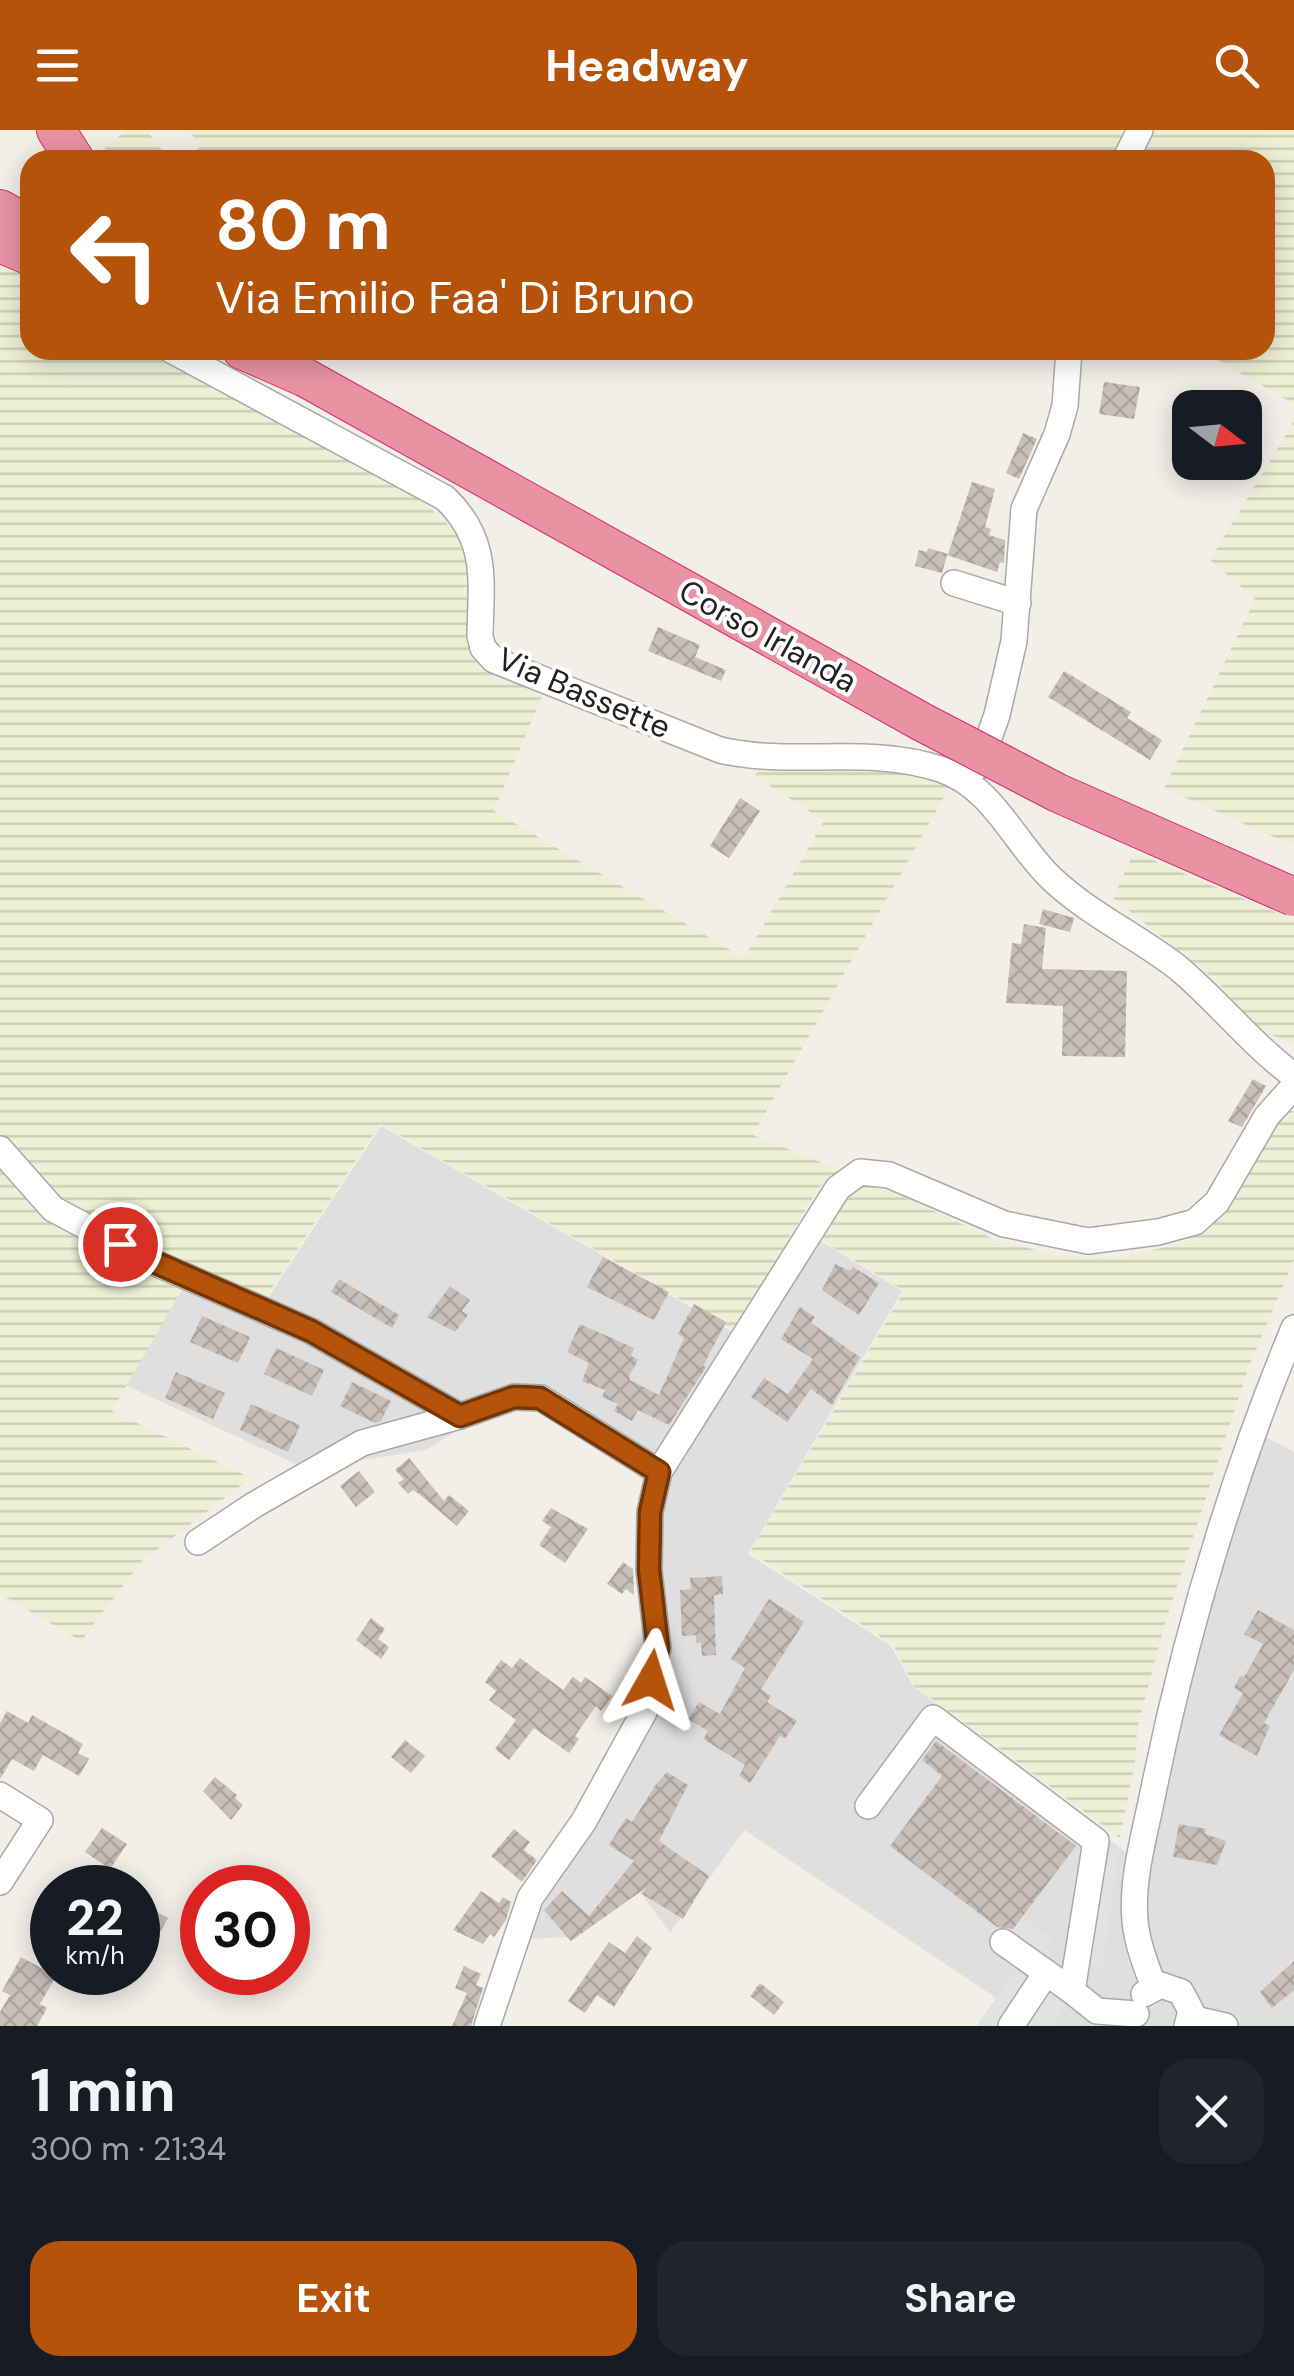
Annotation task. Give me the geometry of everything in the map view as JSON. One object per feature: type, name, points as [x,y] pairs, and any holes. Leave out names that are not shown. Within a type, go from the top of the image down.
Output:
[{"type":"highway","name":"Corso Irlanda","points":[[306,364],[933,700],[1068,769],[1294,870]]},
{"type":"highway","name":"Corso Irlanda","points":[[306,364],[922,722],[1058,793],[1294,897]]},
{"type":"street","name":"Via Bassette","points":[[189,360],[444,498],[454,507],[480,558],[480,636],[482,648],[494,660],[720,750],[750,757],[908,760],[972,784],[1050,878],[1178,968],[1269,1058],[1294,1076]]},
{"type":"street","points":[[972,784],[998,715],[1014,641],[1024,510],[1056,434],[1064,406],[1068,360]]},
{"type":"street","points":[[954,583],[1018,602]]},
{"type":"street","points":[[487,2026],[530,1898],[584,1822],[644,1712],[658,1648],[649,1570],[650,1512],[659,1472],[838,1188],[860,1172],[889,1176],[1004,1224],[1088,1241],[1158,1232],[1195,1222],[1216,1202],[1267,1116],[1294,1086]]},
{"type":"street","points":[[0,1149],[53,1209],[154,1262],[311,1331],[450,1410]]},
{"type":"street","points":[[1154,1987],[1138,1939],[1134,1904],[1160,1760],[1225,1517],[1294,1328]]},
{"type":"street","points":[[198,1542],[362,1443],[450,1410],[514,1397],[540,1398],[659,1472]]},
{"type":"street","points":[[868,1806],[933,1718],[1096,1842],[1072,1991]]},
{"type":"street","points":[[0,1794],[40,1820],[0,1882]]},
{"type":"street","points":[[1004,1942],[1097,2010],[1138,2020],[1139,2000],[1154,1987],[1168,1985],[1182,1992],[1190,2004],[1189,2022],[1226,2026]]},
{"type":"street","points":[[1010,2026],[1046,1972]]},
{"type":"shaded area","points":[[381,1126],[735,1333],[798,1227],[902,1291],[748,1554],[891,1646],[913,1686],[1137,1861],[1258,1433],[1294,1452],[1294,2026],[977,2026],[996,1998],[744,1830],[670,1933],[637,1888],[569,1937],[513,1940],[647,1713],[655,1470],[513,1396],[426,1450],[313,1472],[123,1384],[193,1273],[263,1305]]},
{"type":"shaded area","points":[[1082,1844],[1119,1851],[1103,1967],[1088,1965],[1086,1986],[1068,2001],[1051,2026],[979,2026],[1019,1965],[1003,1942],[1023,1918],[1051,1938],[1048,1960],[1062,1971]]},
{"type":"green space","points":[[128,130],[146,130],[162,150],[106,150],[104,147]]},
{"type":"green space","points":[[189,130],[1294,130],[1294,404],[1217,360],[1275,360],[1275,150],[196,150],[200,147]]},
{"type":"green space","points":[[0,262],[20,271],[20,360],[167,360],[410,492],[443,519],[467,548],[475,584],[470,656],[546,686],[494,811],[744,958],[824,821],[755,776],[761,766],[905,766],[952,783],[753,1135],[840,1170],[818,1189],[734,1331],[380,1124],[262,1303],[192,1272],[112,1411],[251,1478],[142,1561],[81,1641],[0,1594]]},
{"type":"green space","points":[[1294,421],[1294,846],[1164,788],[1255,599],[1210,560],[1258,480],[1262,480]]},
{"type":"green space","points":[[1134,852],[1294,920],[1294,1044],[1256,1029],[1217,981],[1113,898]]},
{"type":"green space","points":[[1285,1111],[1294,1111],[1294,1260],[1248,1369],[1165,1623],[1137,1730],[1136,1757],[1120,1838],[914,1686],[893,1645],[750,1552],[904,1291],[816,1237],[842,1200],[865,1186],[891,1191],[996,1240],[1056,1255],[1118,1258],[1183,1243],[1222,1214],[1261,1144]]},
{"type":"building","points":[[1104,382],[1140,387],[1134,419],[1099,414]]},
{"type":"building","points":[[1023,433],[1037,439],[1019,479],[1006,473]]},
{"type":"building","points":[[972,482],[995,489],[985,527],[991,529],[989,535],[1005,540],[1004,563],[1000,562],[997,572],[947,555],[942,573],[915,566],[919,550],[927,552],[928,548],[948,554]]},
{"type":"building","points":[[658,627],[700,645],[695,657],[726,670],[721,681],[648,651]]},
{"type":"building","points":[[1064,671],[1131,712],[1127,718],[1162,740],[1150,760],[1048,697]]},
{"type":"building","points":[[740,798],[760,811],[729,858],[710,846]]},
{"type":"building","points":[[1043,909],[1074,918],[1070,932],[1039,924]]},
{"type":"building","points":[[1024,924],[1046,928],[1042,969],[1127,971],[1125,1057],[1062,1056],[1063,1006],[1006,1003],[1012,943],[1021,944]]},
{"type":"building","points":[[1253,1079],[1266,1086],[1242,1127],[1228,1121]]},
{"type":"building","points":[[603,1257],[669,1292],[654,1320],[587,1287]]},
{"type":"building","points":[[835,1264],[850,1271],[853,1267],[879,1283],[859,1315],[822,1290]]},
{"type":"building","points":[[339,1279],[399,1315],[392,1328],[331,1292]]},
{"type":"building","points":[[450,1286],[470,1300],[462,1311],[468,1315],[455,1332],[427,1317]]},
{"type":"building","points":[[694,1304],[726,1322],[703,1366],[706,1367],[669,1425],[638,1410],[632,1421],[614,1411],[618,1404],[602,1397],[605,1390],[582,1381],[589,1363],[567,1352],[580,1324],[634,1348],[631,1356],[638,1360],[630,1380],[659,1395],[684,1338],[678,1334]]},
{"type":"building","points":[[800,1307],[815,1317],[811,1323],[860,1357],[832,1405],[811,1389],[787,1422],[751,1397],[764,1378],[788,1394],[813,1359],[781,1339]]},
{"type":"building","points":[[202,1316],[250,1337],[238,1363],[190,1342]]},
{"type":"building","points":[[276,1348],[324,1370],[312,1396],[264,1374]]},
{"type":"building","points":[[176,1372],[225,1393],[213,1419],[165,1398]]},
{"type":"building","points":[[352,1382],[391,1401],[381,1421],[375,1423],[340,1406]]},
{"type":"building","points":[[251,1404],[300,1425],[288,1452],[240,1430]]},
{"type":"building","points":[[409,1458],[444,1501],[449,1495],[469,1511],[457,1526],[419,1494],[413,1490],[408,1494],[398,1483],[404,1479],[395,1470]]},
{"type":"building","points":[[359,1471],[375,1492],[356,1507],[340,1486]]},
{"type":"building","points":[[551,1508],[588,1529],[565,1563],[539,1545],[551,1527],[542,1521]]},
{"type":"building","points":[[623,1562],[633,1569],[634,1595],[626,1589],[622,1594],[607,1584]]},
{"type":"building","points":[[722,1576],[723,1594],[714,1595],[716,1655],[702,1656],[696,1635],[682,1636],[680,1590],[691,1589],[690,1578]]},
{"type":"building","points":[[769,1599],[804,1622],[761,1689],[771,1696],[767,1702],[797,1721],[785,1739],[780,1736],[750,1783],[739,1776],[745,1765],[703,1739],[708,1731],[688,1719],[699,1702],[720,1714],[745,1668],[731,1659]]},
{"type":"building","points":[[1258,1610],[1294,1630],[1294,1670],[1264,1723],[1270,1726],[1257,1756],[1219,1735],[1243,1693],[1234,1688],[1263,1644],[1244,1634]]},
{"type":"building","points":[[371,1618],[385,1629],[378,1639],[389,1647],[381,1659],[356,1640]]},
{"type":"building","points":[[520,1658],[563,1690],[573,1677],[581,1683],[585,1677],[612,1696],[601,1711],[596,1706],[575,1736],[579,1739],[569,1753],[534,1728],[509,1760],[495,1749],[516,1720],[489,1700],[496,1691],[485,1682],[501,1660],[512,1668]]},
{"type":"building","points":[[7,1711],[28,1723],[32,1715],[83,1744],[78,1753],[89,1759],[79,1776],[43,1755],[34,1771],[12,1759],[0,1779],[0,1723]]},
{"type":"building","points":[[405,1740],[425,1756],[411,1773],[391,1757]]},
{"type":"building","points":[[936,1741],[1076,1846],[1013,1929],[997,1927],[890,1846],[942,1776],[922,1760]]},
{"type":"building","points":[[667,1772],[688,1785],[659,1841],[709,1876],[683,1919],[642,1894],[647,1887],[571,1941],[544,1910],[562,1891],[589,1916],[634,1861],[609,1845],[626,1818],[632,1822]]},
{"type":"building","points":[[215,1777],[243,1805],[231,1820],[203,1791]]},
{"type":"building","points":[[1179,1824],[1206,1829],[1205,1834],[1226,1841],[1217,1865],[1173,1857]]},
{"type":"building","points":[[102,1828],[127,1844],[113,1865],[104,1865],[85,1852]]},
{"type":"building","points":[[514,1829],[530,1842],[524,1850],[537,1860],[522,1882],[491,1856]]},
{"type":"building","points":[[481,1891],[499,1903],[503,1897],[511,1902],[506,1920],[494,1937],[490,1934],[483,1944],[453,1930]]},
{"type":"building","points":[[160,1914],[168,1918],[160,1932]]},
{"type":"building","points":[[637,1936],[652,1948],[614,2007],[597,1995],[585,2013],[568,2001],[609,1942],[625,1953]]},
{"type":"building","points":[[21,1957],[30,1962],[30,1995],[45,1995],[40,2004],[47,2008],[37,2026],[0,2026],[0,2012],[10,1995],[2,1991]]},
{"type":"building","points":[[1294,1961],[1294,1990],[1272,2008],[1260,1992]]},
{"type":"building","points":[[464,1966],[481,1974],[476,1985],[483,1988],[471,2026],[452,2026],[467,1993],[455,1988]]},
{"type":"building","points":[[760,1983],[784,2002],[774,2015],[750,1996]]},
{"type":"route","points":[[120,1244],[311,1331],[460,1416],[514,1397],[540,1398],[659,1472],[650,1512],[649,1570],[658,1648],[651,1680]]}]
